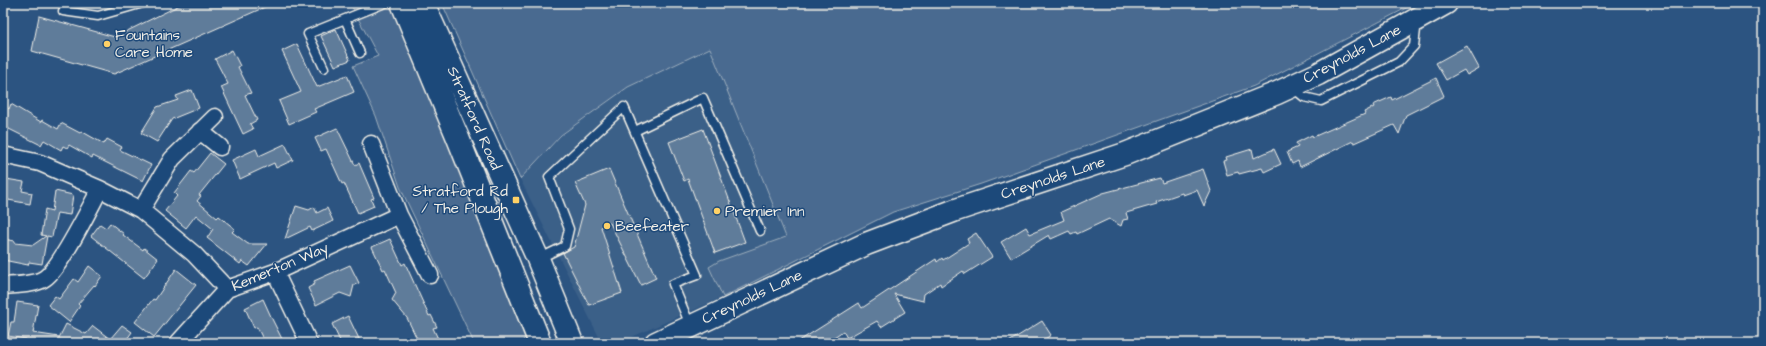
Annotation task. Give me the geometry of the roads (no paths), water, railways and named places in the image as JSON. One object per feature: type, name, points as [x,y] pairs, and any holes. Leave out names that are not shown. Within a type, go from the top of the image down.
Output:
[{"type":"main road","name":"Stratford Road","points":[[402,3],[540,343]]},
{"type":"main road","name":"Stratford Road","points":[[423,3],[538,259],[572,343]]},
{"type":"main road","name":"Creynolds Lane","points":[[656,343],[866,244],[956,210],[1125,154],[1291,87],[1446,3]]},
{"type":"street","points":[[141,210],[172,158],[214,117]]},
{"type":"street","points":[[200,131],[220,147]]},
{"type":"street","points":[[371,144],[398,214],[430,275]]},
{"type":"street","points":[[3,155],[40,163],[100,189],[141,210],[194,254],[227,289]]},
{"type":"street","points":[[3,286],[25,284],[45,279],[57,265],[100,189]]},
{"type":"street","name":"Kemerton Way","points":[[178,343],[227,289],[275,272],[398,214]]},
{"type":"street","points":[[275,272],[309,343]]},
{"type":"lane","points":[[63,11],[98,16],[143,3]]},
{"type":"lane","points":[[324,68],[308,34],[384,3]]},
{"type":"lane","points":[[1291,87],[1304,97],[1321,101],[1399,62],[1414,46],[1418,18]]},
{"type":"lane","points":[[345,19],[360,54]]},
{"type":"lane","points":[[635,131],[703,98],[760,230]]},
{"type":"lane","points":[[538,259],[565,246],[569,229],[549,177],[624,107],[697,275],[674,284],[690,326]]},
{"type":"place","name":"Fountains Care Home","points":[[107,44]]},
{"type":"place","name":"Stratford Rd / The Plough","points":[[516,200]]},
{"type":"place","name":"Premier Inn","points":[[717,211]]},
{"type":"place","name":"Beefeater","points":[[607,226]]}]
